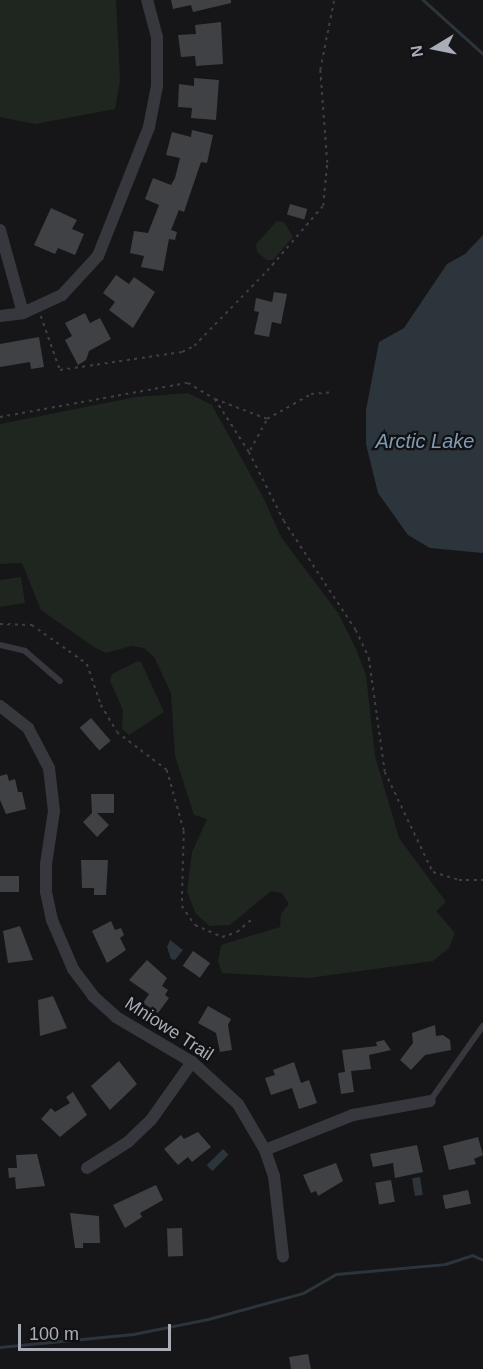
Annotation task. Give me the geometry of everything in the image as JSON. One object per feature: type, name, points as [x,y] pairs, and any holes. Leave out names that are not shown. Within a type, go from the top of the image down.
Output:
[{"type":"street","points":[[0,316],[23,313],[76,285],[98,256],[149,127],[157,86],[156,37],[147,0]]},
{"type":"street","points":[[0,230],[23,313]]},
{"type":"street","name":"Mniowe Trail","points":[[0,706],[28,728],[49,768],[54,811],[46,864],[46,892],[52,920],[73,969],[93,996],[116,1017],[192,1062],[238,1104],[265,1150],[281,1216],[283,1256]]},
{"type":"street","points":[[87,1168],[128,1142],[151,1120],[192,1062]]},
{"type":"street","points":[[265,1150],[353,1115],[430,1101]]},
{"type":"lane","points":[[0,645],[25,651],[60,681]]},
{"type":"lane","points":[[430,1101],[483,1026]]},
{"type":"path","points":[[37,307],[60,370],[182,352],[194,346],[323,206],[327,164],[320,70],[334,0]]},
{"type":"path","points":[[0,417],[188,383],[215,399],[267,419]]},
{"type":"path","points":[[249,452],[267,419],[310,394],[332,392]]},
{"type":"path","points":[[215,399],[249,452],[284,521],[357,630],[369,657],[385,772],[433,872],[459,880],[483,880]]},
{"type":"path","points":[[0,624],[32,625],[87,664],[101,705],[117,732],[167,770],[184,831],[182,906],[195,925],[222,937],[237,932],[251,920]]},
{"type":"shaded area","points":[[0,0],[116,0],[120,81],[115,109],[35,124],[0,117]]},
{"type":"shaded area","points":[[277,221],[284,222],[293,237],[273,260],[267,260],[257,252],[256,244]]},
{"type":"shaded area","points":[[188,393],[212,405],[264,499],[281,537],[338,613],[356,649],[366,675],[375,756],[399,838],[446,902],[436,911],[455,933],[449,948],[433,961],[309,978],[222,973],[218,961],[221,945],[280,927],[281,914],[289,904],[282,893],[271,891],[230,925],[210,926],[196,914],[187,892],[192,852],[207,819],[194,815],[175,756],[171,693],[154,657],[144,648],[131,646],[106,653],[94,647],[41,610],[22,563],[0,564],[0,424],[136,397]]},
{"type":"shaded area","points":[[21,577],[25,603],[0,607],[0,580]]},
{"type":"shaded area","points":[[138,661],[141,662],[164,712],[129,735],[122,729],[123,710],[110,681],[112,674]]},
{"type":"water","name":"Arctic Lake","points":[[483,235],[483,553],[430,548],[408,535],[378,493],[366,444],[366,410],[379,342],[404,328],[447,264],[465,254]]},
{"type":"water","points":[[170,940],[183,950],[175,960],[171,959],[167,947]]},
{"type":"water","points":[[223,1149],[229,1155],[212,1171],[207,1165]]},
{"type":"water","points":[[420,1177],[423,1195],[415,1196],[412,1178]]},
{"type":"building","points":[[171,0],[231,0],[231,3],[193,12],[191,5],[173,9]]},
{"type":"building","points":[[221,22],[223,64],[196,66],[195,56],[181,57],[178,35],[196,34],[195,25]]},
{"type":"building","points":[[194,78],[219,80],[216,120],[191,118],[192,108],[178,107],[179,84],[194,86]]},
{"type":"building","points":[[192,130],[213,135],[207,163],[201,162],[184,212],[179,210],[171,230],[177,232],[175,240],[169,239],[163,271],[141,267],[144,256],[130,253],[134,231],[148,233],[159,205],[145,199],[153,178],[171,185],[175,178],[180,158],[166,155],[172,132],[191,137]]},
{"type":"building","points":[[290,204],[307,209],[304,220],[287,215]]},
{"type":"building","points":[[51,208],[77,220],[72,229],[84,234],[75,255],[58,248],[55,254],[34,245]]},
{"type":"building","points":[[116,275],[129,284],[134,277],[155,292],[133,328],[109,310],[115,302],[103,293]]},
{"type":"building","points":[[274,292],[287,294],[281,324],[272,322],[269,337],[254,334],[259,312],[254,311],[256,298],[272,302]]},
{"type":"building","points":[[85,313],[90,323],[100,318],[111,339],[89,351],[86,360],[78,365],[65,340],[72,336],[65,323]]},
{"type":"building","points":[[39,337],[44,367],[31,369],[30,362],[0,367],[0,344]]},
{"type":"building","points":[[91,718],[111,741],[99,750],[80,728]]},
{"type":"building","points":[[7,774],[9,781],[15,779],[18,792],[22,792],[26,809],[6,814],[0,800],[0,776]]},
{"type":"building","points":[[91,794],[114,794],[114,813],[97,813],[109,825],[97,837],[83,822],[92,813]]},
{"type":"building","points":[[81,860],[108,860],[106,895],[94,895],[94,888],[82,888]]},
{"type":"building","points":[[0,876],[19,876],[19,892],[0,892]]},
{"type":"building","points":[[111,921],[115,930],[121,928],[124,935],[120,938],[126,950],[107,963],[92,931]]},
{"type":"building","points":[[20,926],[33,960],[8,963],[3,931]]},
{"type":"building","points":[[193,951],[210,963],[200,978],[183,966]]},
{"type":"building","points":[[147,960],[167,978],[162,986],[168,990],[165,995],[169,998],[158,1013],[143,1003],[149,994],[129,980]]},
{"type":"building","points":[[53,996],[67,1028],[40,1036],[38,1000]]},
{"type":"building","points":[[208,1006],[231,1019],[228,1025],[232,1050],[220,1052],[216,1033],[198,1023]]},
{"type":"building","points":[[435,1025],[436,1036],[443,1035],[450,1040],[451,1050],[425,1055],[411,1070],[400,1060],[413,1043],[412,1033]]},
{"type":"building","points":[[384,1040],[391,1050],[369,1055],[371,1069],[351,1071],[354,1092],[341,1094],[338,1073],[345,1072],[342,1050],[377,1046],[376,1042]]},
{"type":"building","points":[[119,1061],[137,1084],[110,1110],[91,1086]]},
{"type":"building","points":[[294,1062],[301,1083],[309,1080],[317,1103],[299,1109],[292,1088],[271,1095],[265,1078],[275,1075],[273,1070]]},
{"type":"building","points":[[73,1092],[87,1115],[60,1137],[41,1119],[51,1108],[55,1112],[70,1103],[66,1097]]},
{"type":"building","points":[[198,1132],[211,1147],[192,1162],[188,1157],[178,1165],[164,1149],[181,1135],[184,1139]]},
{"type":"building","points":[[478,1137],[483,1155],[474,1159],[476,1164],[449,1170],[443,1146]]},
{"type":"building","points":[[417,1145],[423,1172],[395,1178],[393,1163],[373,1167],[370,1154]]},
{"type":"building","points":[[37,1154],[45,1186],[16,1189],[15,1177],[9,1178],[8,1168],[17,1168],[16,1155]]},
{"type":"building","points":[[336,1163],[343,1181],[318,1196],[316,1191],[311,1193],[303,1175]]},
{"type":"building","points":[[391,1180],[395,1202],[379,1204],[375,1183]]},
{"type":"building","points":[[156,1185],[163,1200],[140,1213],[142,1217],[125,1228],[113,1205]]},
{"type":"building","points":[[468,1190],[471,1204],[445,1209],[443,1195]]},
{"type":"building","points":[[70,1213],[99,1216],[100,1243],[83,1243],[83,1248],[75,1248]]},
{"type":"building","points":[[182,1228],[183,1256],[168,1257],[167,1229]]},
{"type":"building","points":[[308,1354],[311,1369],[291,1369],[289,1357]]},
{"type":"waterway","points":[[423,0],[483,54]]},
{"type":"waterway","points":[[0,1347],[133,1334],[208,1319],[303,1293],[336,1274],[445,1264],[472,1255],[483,1260]]}]
